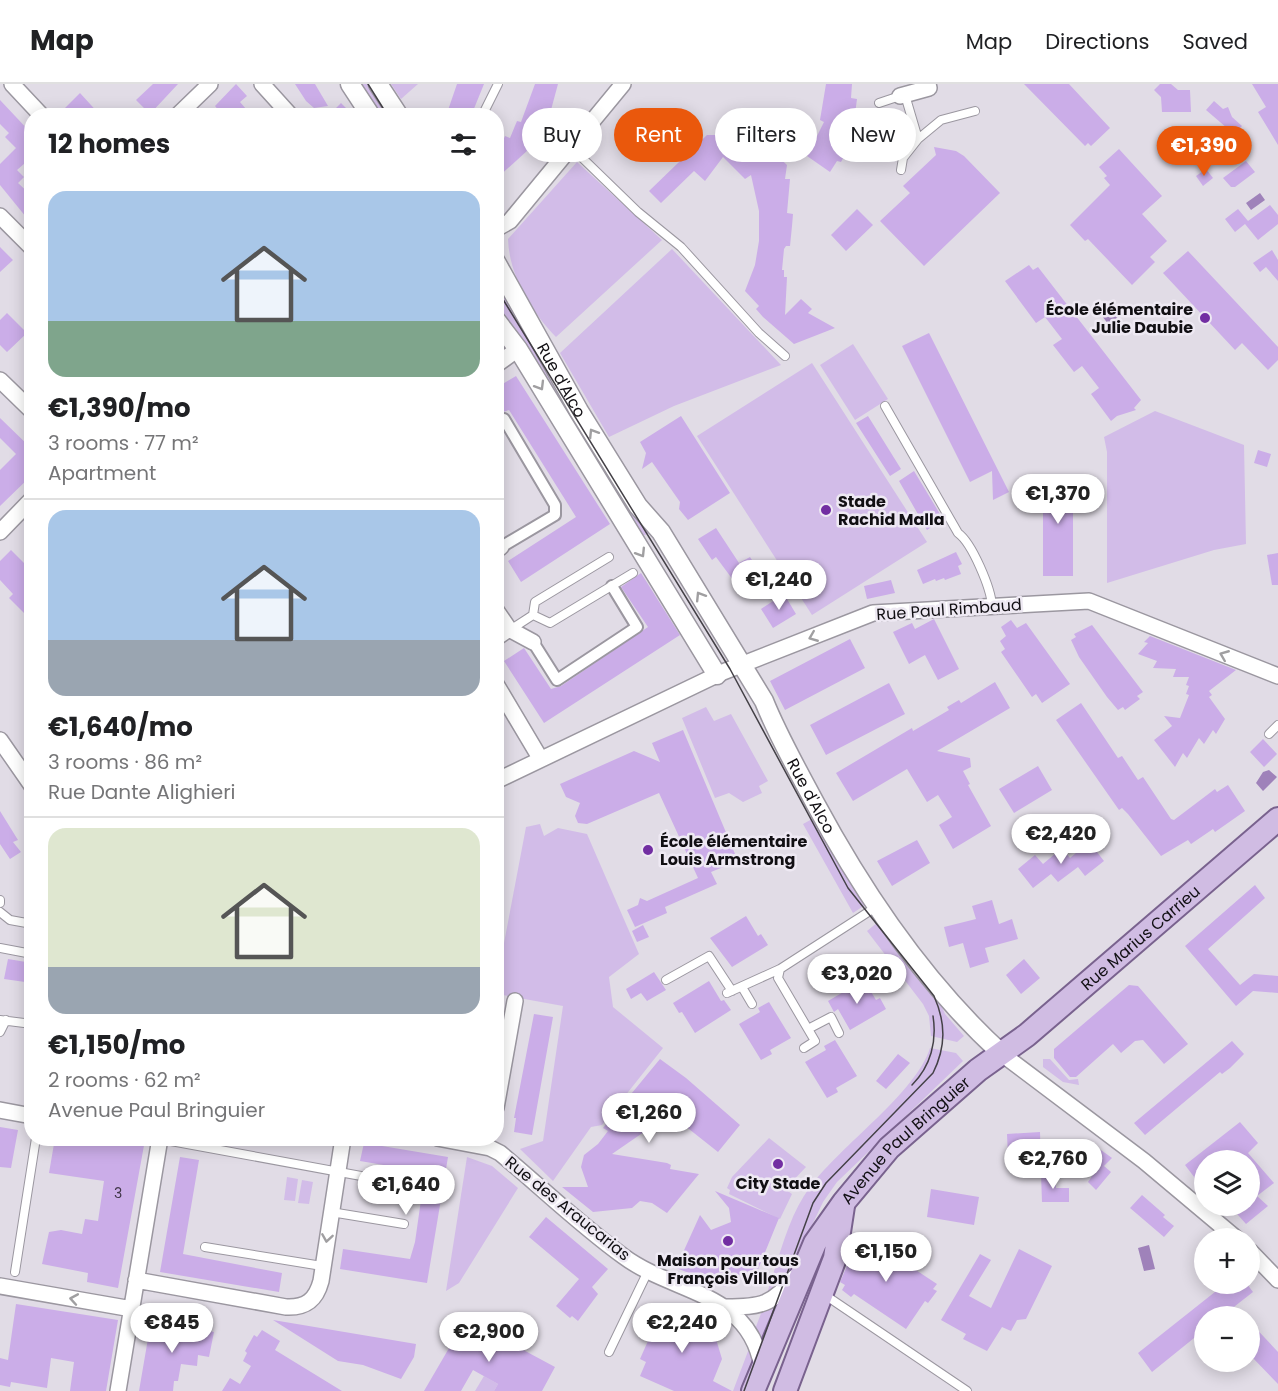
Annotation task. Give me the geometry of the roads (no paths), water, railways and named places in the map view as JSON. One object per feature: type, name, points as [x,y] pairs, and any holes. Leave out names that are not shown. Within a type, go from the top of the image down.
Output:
[{"type":"main road","name":"Rue Marius Carrieu","points":[[1002,1054],[1278,819]]},
{"type":"main road","name":"Avenue Paul Bringuier","points":[[753,1391],[762,1367],[811,1265],[831,1231],[844,1202],[889,1148],[975,1072],[1002,1054]]},
{"type":"main road","points":[[785,1391],[821,1292],[836,1258],[831,1231]]},
{"type":"main road","name":"Avenue Paul Bringuier","points":[[768,1391],[811,1265]]},
{"type":"street","points":[[12,84],[34,108]]},
{"type":"street","points":[[185,108],[210,84]]},
{"type":"street","points":[[262,84],[284,108]]},
{"type":"street","points":[[350,84],[366,108]]},
{"type":"street","points":[[378,84],[394,108]]},
{"type":"street","points":[[602,109],[623,84]]},
{"type":"street","points":[[903,95],[929,87],[928,84]]},
{"type":"street","points":[[504,224],[510,221],[559,162]]},
{"type":"street","points":[[0,216],[24,240]]},
{"type":"street","name":"Rue d'Alco","points":[[504,276],[579,411],[638,506],[661,532],[764,701],[775,729],[850,868],[876,907],[967,1019],[1002,1054],[1144,1161],[1224,1228]]},
{"type":"street","name":"Rue d'Alco","points":[[504,331],[518,349],[717,675]]},
{"type":"street","points":[[504,360],[518,349]]},
{"type":"street","points":[[0,380],[24,403]]},
{"type":"street","points":[[504,419],[555,505],[555,515],[504,546]]},
{"type":"street","points":[[0,532],[24,508]]},
{"type":"street","points":[[505,632],[533,642],[557,680],[638,627],[612,586]]},
{"type":"street","name":"Rue Paul Rimbaud","points":[[504,777],[717,675],[873,613],[1089,601],[1278,676]]},
{"type":"street","points":[[504,697],[540,758]]},
{"type":"street","points":[[0,740],[24,774]]},
{"type":"street","points":[[504,1063],[515,1001]]},
{"type":"street","points":[[0,1110],[24,1114]]},
{"type":"street","points":[[118,1391],[158,1146]]},
{"type":"street","points":[[136,1280],[300,1308],[318,1294],[342,1146]]},
{"type":"street","name":"Rue des Araucarias","points":[[493,1146],[625,1257],[726,1307],[746,1326],[755,1341],[762,1367]]},
{"type":"street","points":[[1260,1261],[1278,1280]]},
{"type":"street","name":"Rue des Araucarias","points":[[726,1307],[755,1307],[768,1302],[811,1265]]},
{"type":"street","points":[[0,1286],[132,1309]]},
{"type":"lane","points":[[486,108],[498,84]]},
{"type":"lane","points":[[879,103],[903,95],[918,139]]},
{"type":"lane","points":[[901,170],[903,158],[918,139],[941,120],[975,111]]},
{"type":"lane","points":[[586,162],[638,212],[681,247],[759,333],[785,356]]},
{"type":"lane","points":[[885,406],[958,533],[965,539],[989,588],[992,606]]},
{"type":"lane","points":[[505,632],[533,615],[535,602],[609,557]]},
{"type":"lane","points":[[533,615],[550,623],[633,573]]},
{"type":"lane","points":[[1269,734],[1278,725]]},
{"type":"lane","points":[[666,980],[709,956],[730,992],[780,969],[876,907]]},
{"type":"lane","points":[[0,912],[9,920],[24,923]]},
{"type":"lane","points":[[0,948],[24,952]]},
{"type":"lane","points":[[780,969],[778,978],[815,1041],[804,1048]]},
{"type":"lane","points":[[742,987],[752,1004]]},
{"type":"lane","points":[[808,1029],[831,1017],[839,1033]]},
{"type":"lane","points":[[0,1032],[3,1020],[24,1023]]},
{"type":"lane","points":[[15,1272],[35,1146]]},
{"type":"lane","points":[[198,1146],[410,1185]]},
{"type":"lane","points":[[331,1212],[404,1224]]},
{"type":"lane","points":[[205,1247],[322,1266]]},
{"type":"lane","points":[[609,1352],[649,1269]]},
{"type":"lane","points":[[821,1292],[967,1391]]},
{"type":"tram line","points":[[368,84],[383,108]]},
{"type":"tram line","points":[[504,301],[730,669],[848,888],[934,996],[941,1016],[942,1044],[933,1073],[826,1183],[813,1203],[744,1391]]},
{"type":"tram line","points":[[912,1085],[924,1070],[931,1053],[934,1035],[933,1016]]},
{"type":"place","name":"École élémentaire Julie Daubie","points":[[1205,318]]},
{"type":"place","name":"Stade Rachid Malla","points":[[826,510]]},
{"type":"place","name":"École élémentaire Louis Armstrong","points":[[648,850]]},
{"type":"place","name":"City Stade","points":[[778,1164]]},
{"type":"place","name":"Maison pour tous François Villon","points":[[728,1241]]}]
